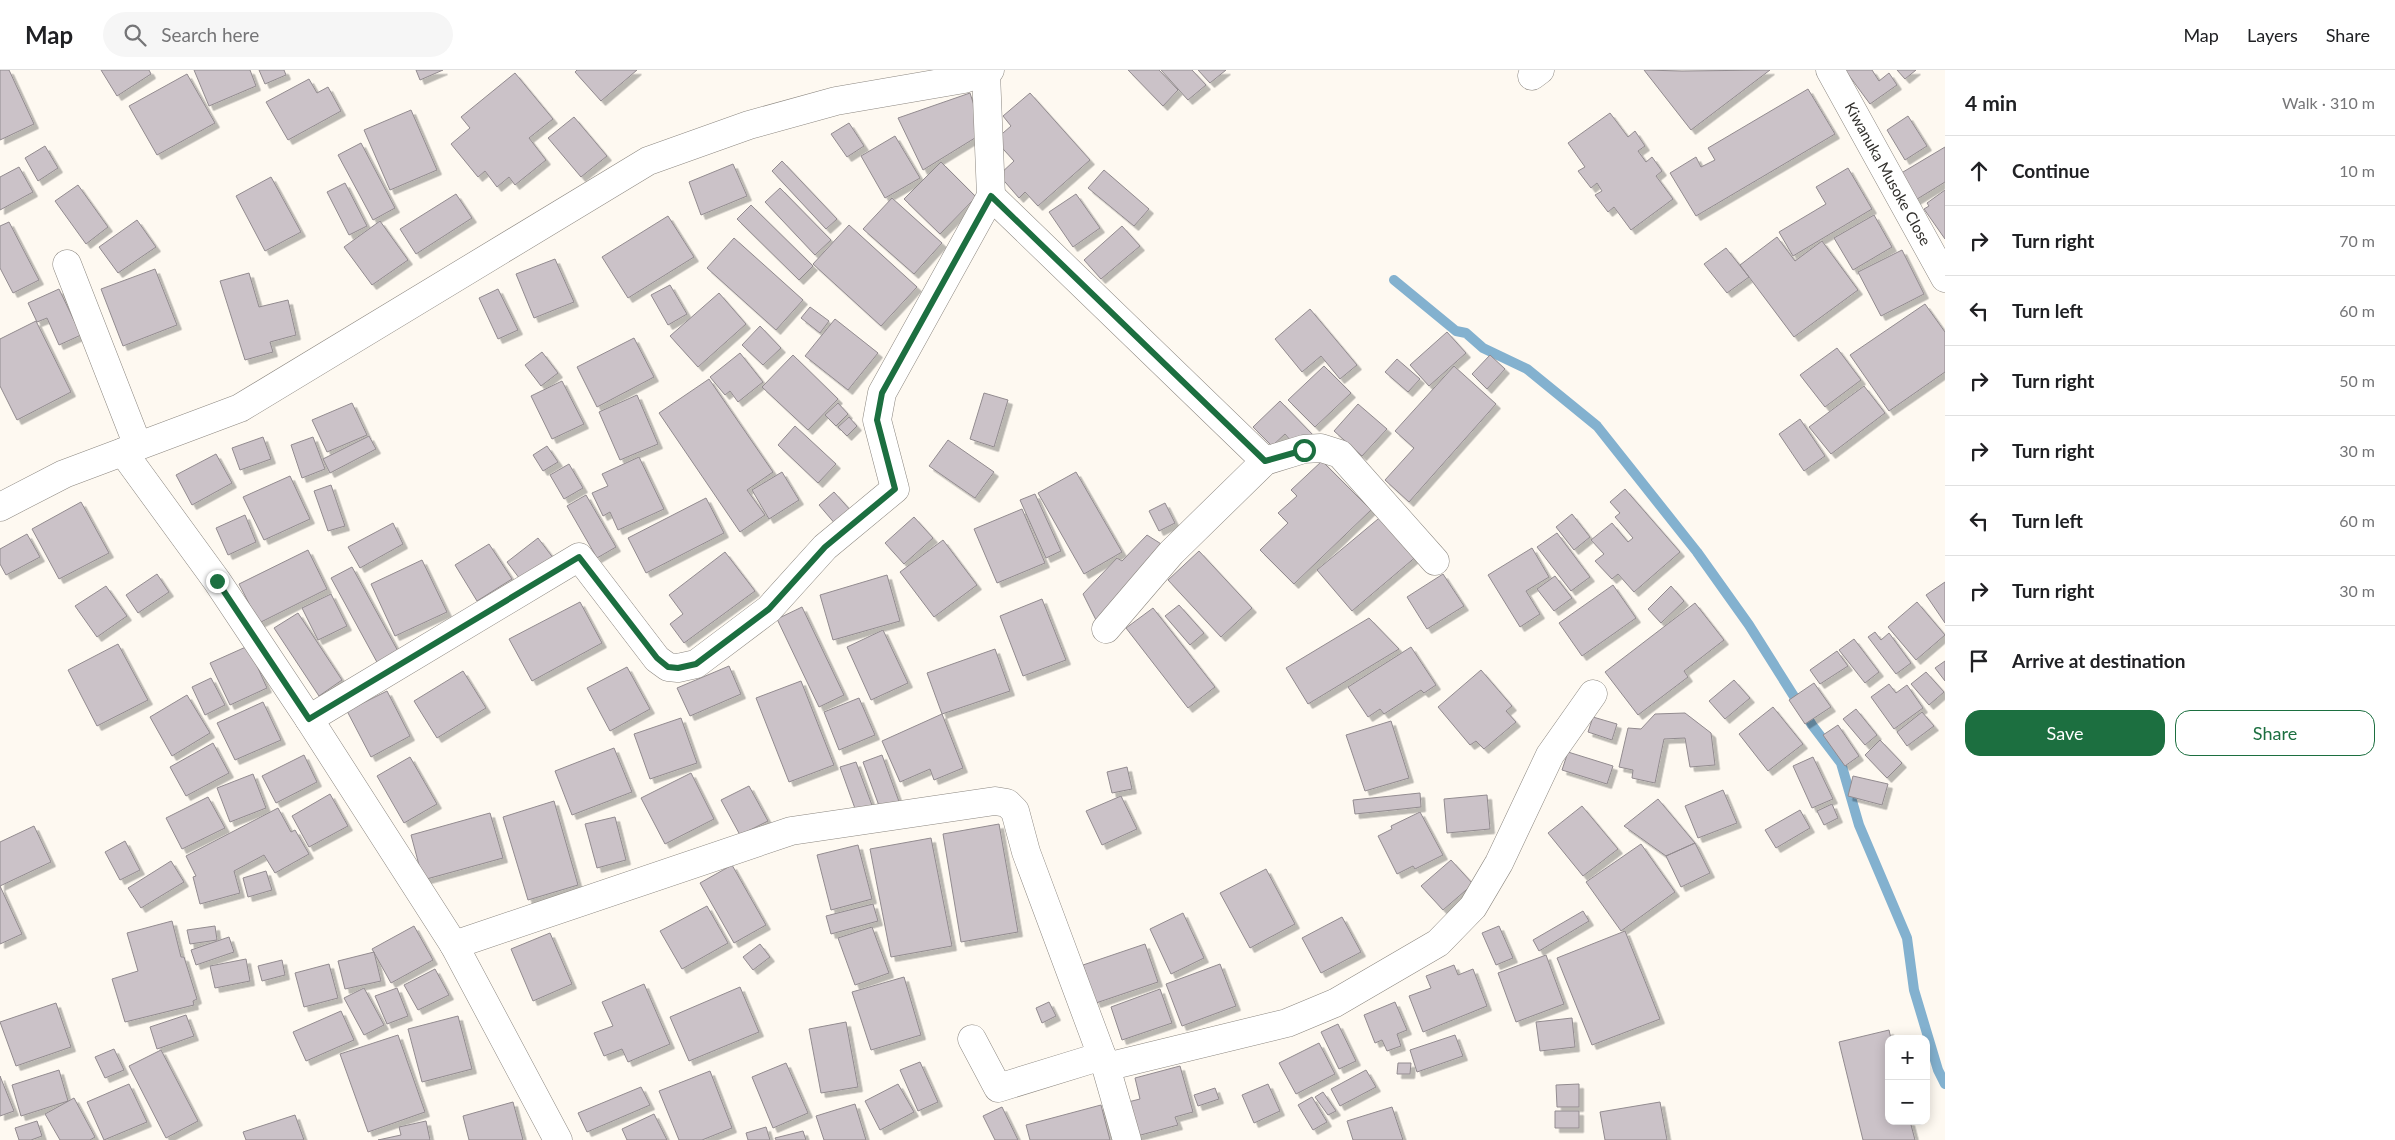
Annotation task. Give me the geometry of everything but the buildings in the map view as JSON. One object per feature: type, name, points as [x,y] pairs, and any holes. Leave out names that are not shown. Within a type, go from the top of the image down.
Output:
[{"type":"street","name":"Kiwanuka Musoke Close","points":[[1830,70],[1945,278]]},
{"type":"street","points":[[0,507],[64,474],[240,408],[648,161],[749,125],[836,101],[964,79],[988,71],[991,196],[882,393],[877,420],[895,489],[825,547],[769,609],[696,664],[678,668],[668,667],[657,658],[579,557],[309,719]]},
{"type":"street","points":[[991,196],[1265,461]]},
{"type":"street","points":[[67,264],[130,449],[309,719],[454,946],[558,1140]]},
{"type":"street","points":[[1106,629],[1171,552],[1265,461],[1304,450],[1321,448],[1340,454],[1436,561]]},
{"type":"street","points":[[972,1039],[998,1088],[1104,1062],[1287,1023],[1335,1004],[1438,942],[1473,907],[1499,863],[1550,755],[1593,694]]},
{"type":"street","points":[[454,946],[790,831],[995,801],[1007,803],[1015,811],[1026,852],[1104,1062],[1127,1140]]},
{"type":"waterway","points":[[1394,280],[1456,331],[1466,333],[1483,348],[1527,369],[1597,426],[1697,552],[1749,625],[1812,725],[1841,763],[1859,825],[1907,938],[1914,990],[1938,1070],[1945,1084]]},
{"type":"route","points":[[217,581],[309,719],[579,557],[657,658],[668,667],[678,668],[696,664],[769,609],[825,547],[895,489],[877,420],[882,393],[991,196],[1265,461],[1304,450]]}]
